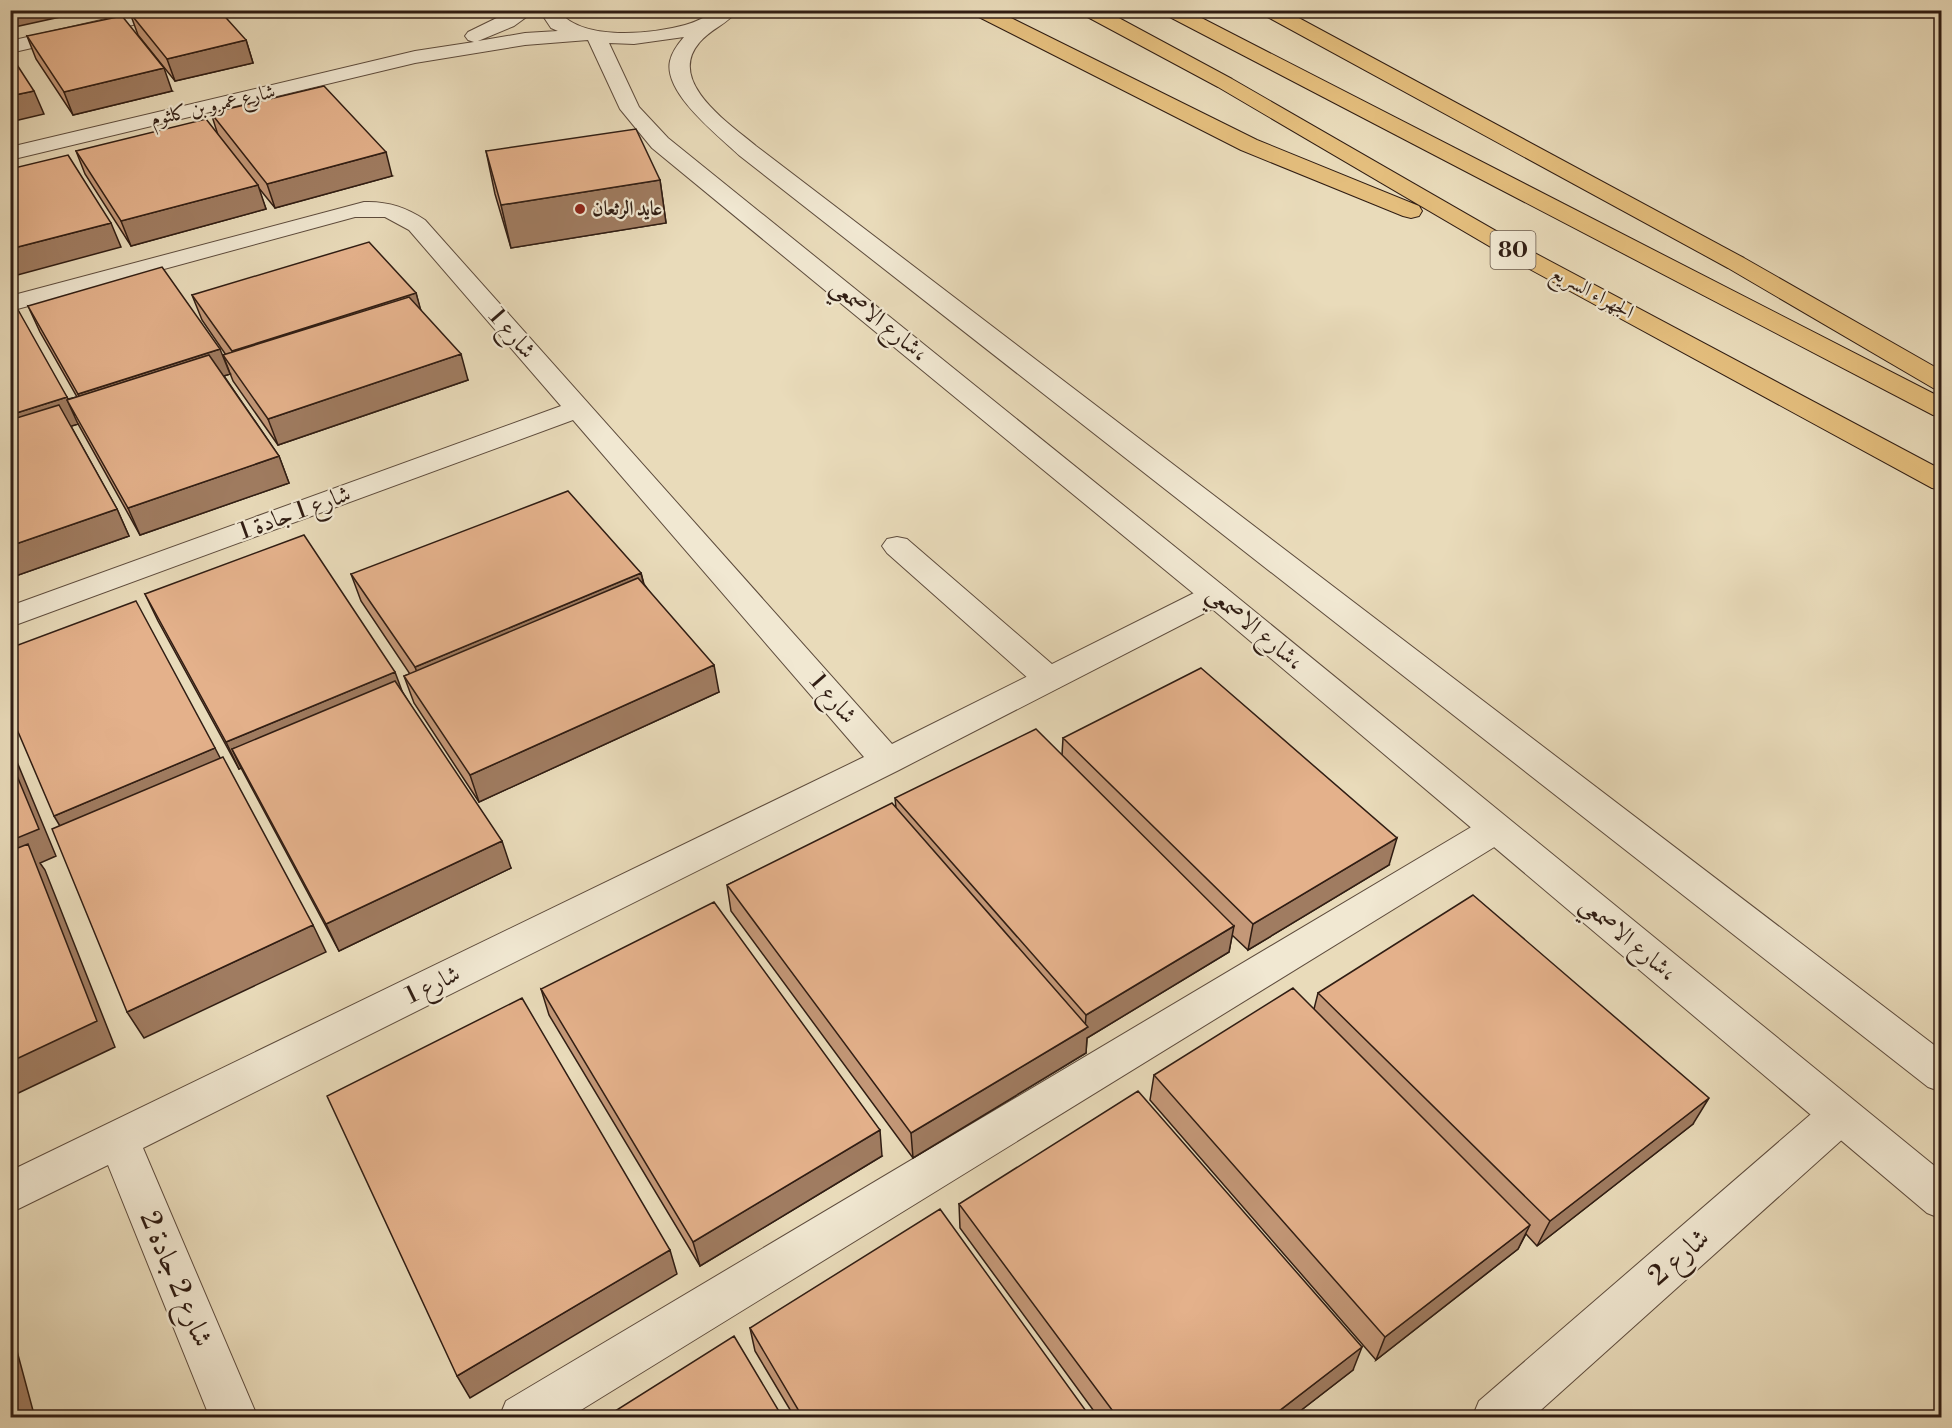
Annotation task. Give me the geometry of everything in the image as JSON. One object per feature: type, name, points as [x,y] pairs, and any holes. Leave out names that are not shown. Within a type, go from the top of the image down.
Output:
[{"type":"highway","points":[[980,10],[1249,145],[1521,255]]},
{"type":"highway","name":"الجهراء السريع","points":[[1089,10],[1225,83],[1521,255],[1941,483]]},
{"type":"highway","name":"80","points":[[1171,10],[1941,409]]},
{"type":"highway","points":[[1269,10],[1736,263],[1941,382]]},
{"type":"street","points":[[10,47],[172,10]]},
{"type":"street","name":"شارع عمرو بن كلثوم","points":[[415,57],[507,22],[527,10]]},
{"type":"street","points":[[548,10],[549,17],[564,28],[591,36],[634,39],[673,35],[718,18]]},
{"type":"street","points":[[718,18],[685,47],[680,59],[680,76],[693,98],[748,151],[1941,1075]]},
{"type":"street","name":"شارع عمرو بن كلثوم","points":[[10,154],[415,57],[525,39],[591,36]]},
{"type":"street","name":"شارع الاصمعي،","points":[[591,36],[630,109],[660,143],[1215,595],[1941,1199]]},
{"type":"street","name":"شارع 1","points":[[10,304],[354,210],[378,207],[405,216],[417,225],[887,760]]},
{"type":"street","name":"شارع 1 جادة 1","points":[[10,617],[579,409]]},
{"type":"street","points":[[897,546],[1049,679]]},
{"type":"street","name":"شارع 1","points":[[10,1193],[887,760],[1215,595]]},
{"type":"street","points":[[523,1418],[1496,829]]},
{"type":"street","name":"شارع 2","points":[[1516,1411],[1840,1115]]},
{"type":"street","name":"شارع 2 جادة 2","points":[[119,1140],[234,1418]]},
{"type":"building","points":[[139,10],[219,10],[246,40],[167,59],[130,13]]},
{"type":"building","points":[[122,16],[164,68],[64,92],[27,36]]},
{"type":"building","points":[[10,54],[34,91],[10,96]]},
{"type":"building","points":[[324,86],[386,152],[267,184],[211,113]]},
{"type":"building","points":[[206,119],[258,185],[121,221],[76,151]]},
{"type":"building","points":[[636,129],[660,180],[501,205],[486,151]]},
{"type":"building","points":[[68,155],[111,223],[10,249],[10,169]]},
{"type":"building","points":[[369,242],[416,293],[232,351],[192,295]]},
{"type":"building","points":[[162,267],[220,349],[78,394],[28,306]]},
{"type":"building","points":[[409,297],[461,354],[268,419],[223,355]]},
{"type":"building","points":[[17,308],[67,397],[10,415],[10,310]]},
{"type":"building","points":[[209,355],[279,456],[128,508],[67,400]]},
{"type":"building","points":[[59,405],[117,509],[10,546],[10,420]]},
{"type":"building","points":[[568,491],[641,573],[415,667],[351,574]]},
{"type":"building","points":[[304,535],[395,672],[226,742],[145,594]]},
{"type":"building","points":[[638,578],[714,665],[470,775],[404,676]]},
{"type":"building","points":[[136,601],[215,748],[54,816],[10,713],[10,648]]},
{"type":"building","points":[[1201,668],[1397,838],[1253,924],[1063,738]]},
{"type":"building","points":[[395,681],[502,841],[326,924],[232,749]]},
{"type":"building","points":[[1036,729],[1234,926],[1086,1015],[895,798]]},
{"type":"building","points":[[223,757],[313,925],[127,1012],[52,829]]},
{"type":"building","points":[[10,759],[39,829],[10,841]]},
{"type":"building","points":[[892,803],[1088,1027],[911,1133],[727,885]]},
{"type":"building","points":[[28,844],[97,1021],[10,1062],[10,851]]},
{"type":"building","points":[[1473,895],[1709,1098],[1550,1221],[1318,993]]},
{"type":"building","points":[[714,902],[880,1130],[693,1242],[541,989]]},
{"type":"building","points":[[1293,988],[1530,1225],[1385,1337],[1154,1075]]},
{"type":"building","points":[[522,998],[670,1250],[457,1376],[327,1096]]},
{"type":"building","points":[[1138,1091],[1362,1347],[1270,1418],[1118,1418],[959,1204]]},
{"type":"building","points":[[940,1209],[1091,1418],[803,1418],[750,1328]]},
{"type":"building","points":[[734,1336],[783,1418],[604,1418]]},
{"type":"building","points":[[10,1389],[18,1418],[10,1418]]},
{"type":"place","name":"عايد الرثعان","points":[[580,209]]}]
